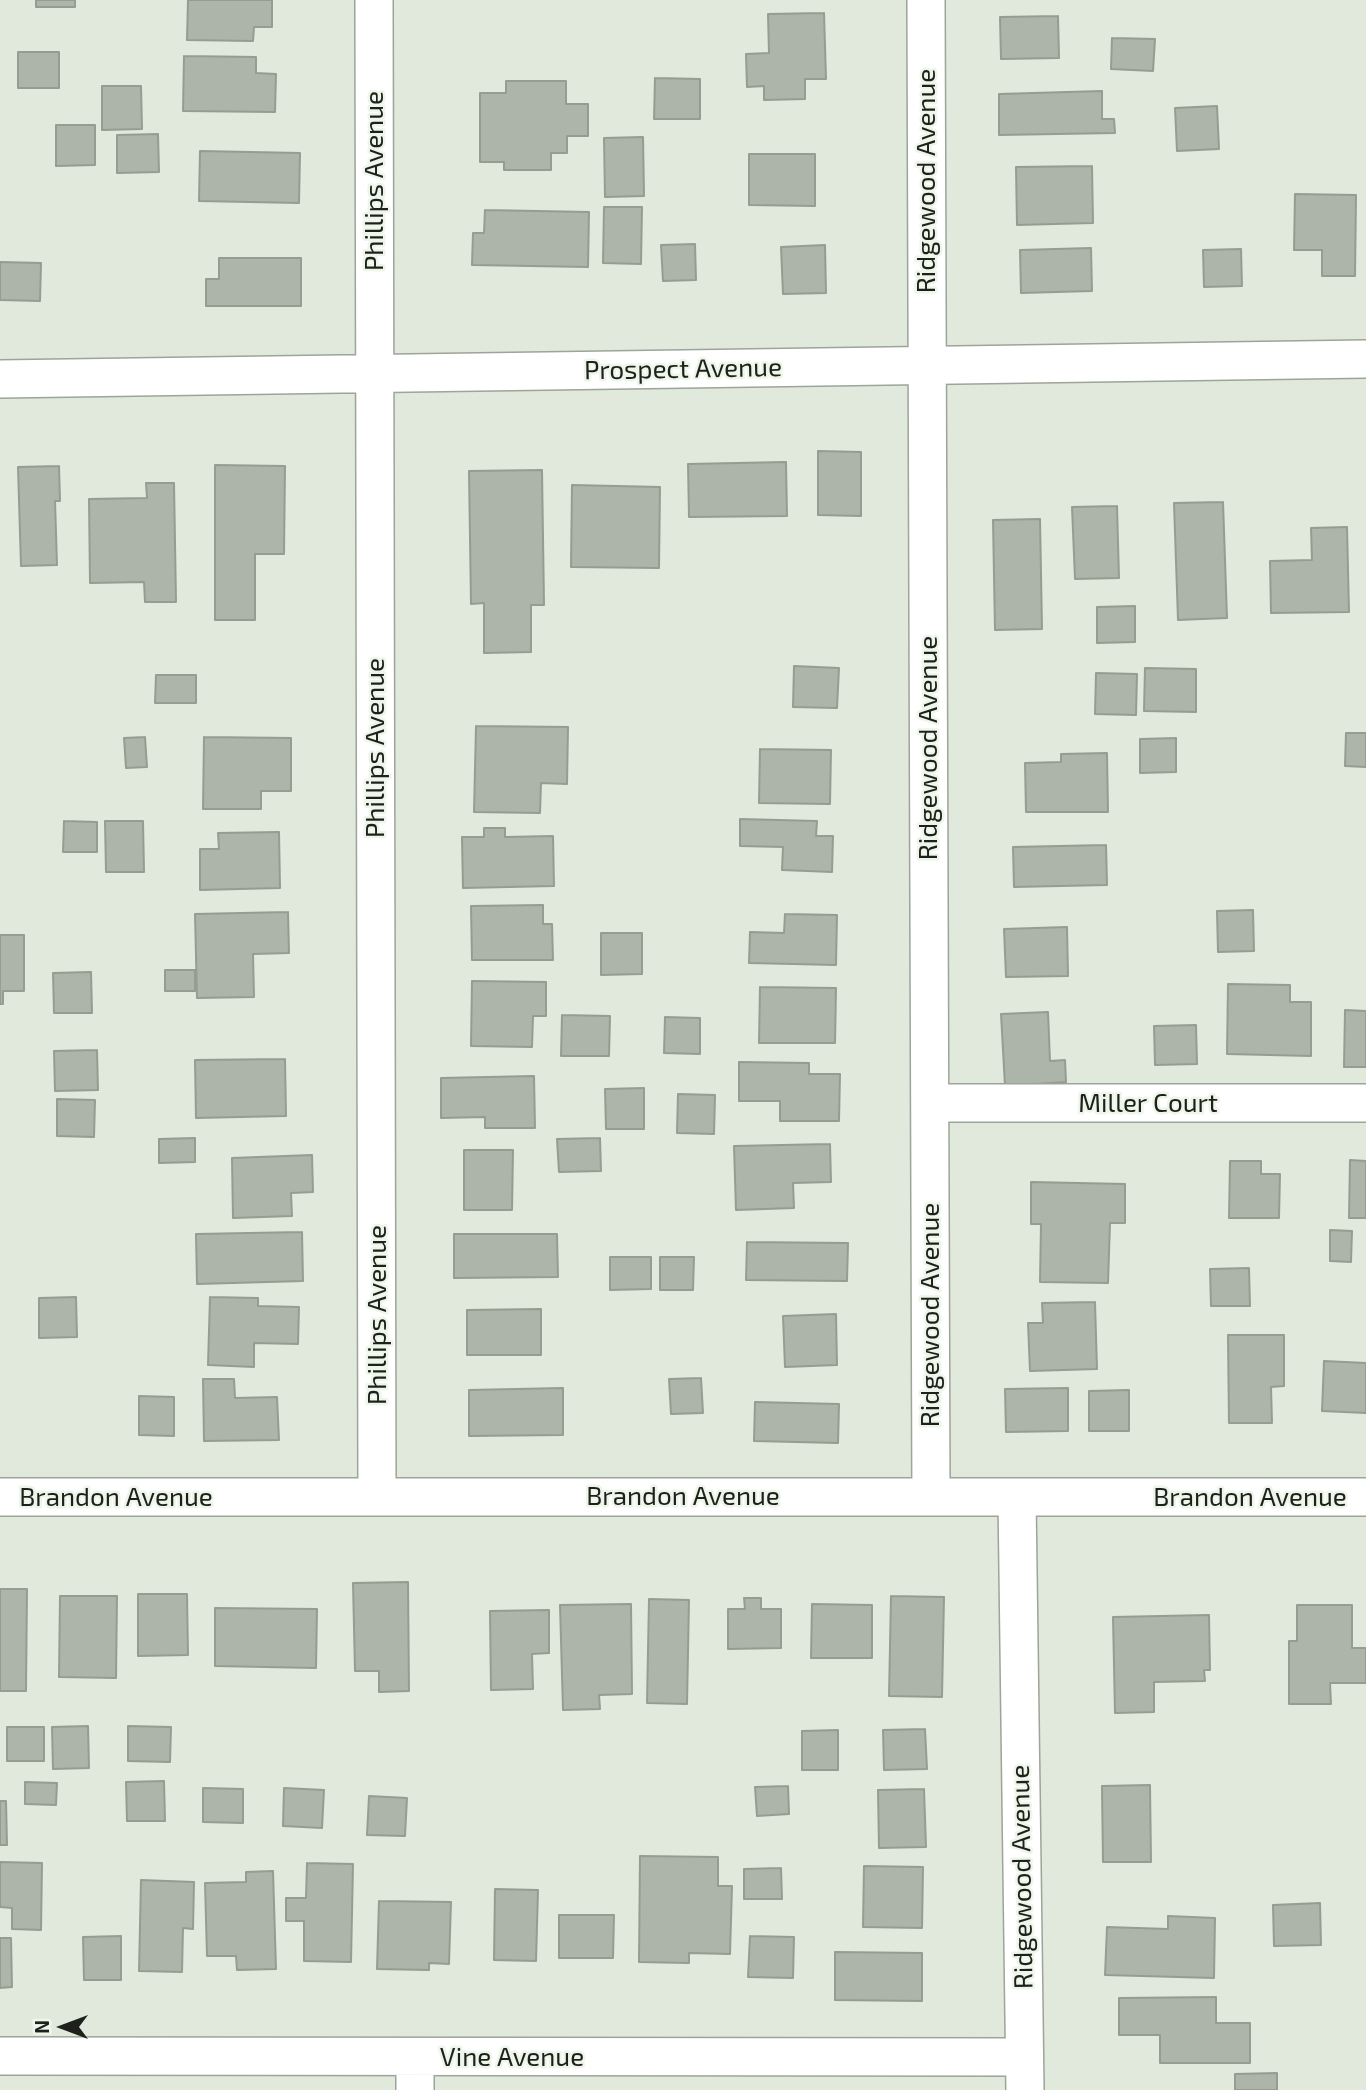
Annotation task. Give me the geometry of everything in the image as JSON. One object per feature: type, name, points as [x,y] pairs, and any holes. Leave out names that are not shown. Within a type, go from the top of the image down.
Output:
[{"type":"street","name":"Phillips Avenue","points":[[374,0],[377,1496]]},
{"type":"street","name":"Ridgewood Avenue","points":[[926,0],[931,1497]]},
{"type":"street","name":"Prospect Avenue","points":[[0,379],[1366,359]]},
{"type":"street","name":"Miller Court","points":[[930,1103],[1366,1103]]},
{"type":"street","name":"Brandon Avenue","points":[[0,1497],[1366,1497]]},
{"type":"street","name":"Ridgewood Avenue","points":[[1017,1497],[1025,2074]]},
{"type":"street","name":"Vine Avenue","points":[[0,2056],[415,2073],[1025,2074]]},
{"type":"building","points":[[36,0],[75,0],[75,7],[36,7]]},
{"type":"building","points":[[188,0],[272,0],[272,27],[254,27],[253,41],[187,40]]},
{"type":"building","points":[[824,13],[826,79],[805,79],[805,99],[764,100],[764,86],[747,87],[746,54],[769,53],[768,14]]},
{"type":"building","points":[[1058,16],[1059,58],[1001,59],[1000,17]]},
{"type":"building","points":[[1112,38],[1155,39],[1153,71],[1111,69]]},
{"type":"building","points":[[18,52],[59,52],[59,88],[18,88]]},
{"type":"building","points":[[184,56],[256,57],[256,73],[276,74],[275,112],[183,111]]},
{"type":"building","points":[[655,78],[700,79],[700,119],[654,119]]},
{"type":"building","points":[[506,81],[566,81],[566,104],[588,104],[588,136],[567,136],[567,153],[551,153],[551,170],[504,170],[504,162],[480,162],[480,93],[506,93]]},
{"type":"building","points":[[102,86],[141,86],[142,129],[102,130]]},
{"type":"building","points":[[1102,91],[1102,119],[1114,119],[1115,133],[999,135],[999,94]]},
{"type":"building","points":[[1217,106],[1219,149],[1177,151],[1175,108]]},
{"type":"building","points":[[56,125],[95,125],[95,165],[56,166]]},
{"type":"building","points":[[158,134],[159,172],[117,173],[117,135]]},
{"type":"building","points":[[643,137],[644,196],[605,197],[604,138]]},
{"type":"building","points":[[200,151],[300,153],[299,203],[199,201]]},
{"type":"building","points":[[749,154],[815,154],[815,206],[749,205]]},
{"type":"building","points":[[1092,166],[1093,223],[1017,225],[1016,167]]},
{"type":"building","points":[[1295,194],[1356,195],[1355,276],[1322,276],[1322,250],[1294,250]]},
{"type":"building","points":[[604,207],[642,207],[641,264],[603,263]]},
{"type":"building","points":[[485,210],[589,212],[588,267],[472,265],[473,233],[484,233]]},
{"type":"building","points":[[695,244],[696,280],[663,281],[661,245]]},
{"type":"building","points":[[825,245],[826,293],[783,294],[781,247]]},
{"type":"building","points":[[1091,248],[1092,291],[1021,293],[1020,250]]},
{"type":"building","points":[[1241,249],[1242,286],[1204,287],[1203,250]]},
{"type":"building","points":[[219,258],[301,258],[301,306],[206,306],[206,279],[219,279]]},
{"type":"building","points":[[0,262],[41,263],[40,301],[0,300]]},
{"type":"building","points":[[818,451],[861,452],[861,516],[818,515]]},
{"type":"building","points":[[786,462],[787,516],[689,517],[688,464]]},
{"type":"building","points":[[215,465],[285,466],[284,554],[255,554],[255,620],[215,620]]},
{"type":"building","points":[[59,466],[60,501],[55,501],[57,565],[21,566],[18,467]]},
{"type":"building","points":[[542,470],[544,605],[531,605],[531,652],[484,653],[484,603],[471,604],[469,471]]},
{"type":"building","points":[[146,483],[174,483],[176,602],[145,602],[144,582],[90,583],[89,499],[147,498]]},
{"type":"building","points":[[572,485],[660,487],[659,568],[571,567]]},
{"type":"building","points":[[1223,502],[1227,618],[1178,620],[1174,503]]},
{"type":"building","points":[[1117,506],[1119,578],[1075,579],[1072,507]]},
{"type":"building","points":[[1040,519],[1042,629],[995,630],[993,520]]},
{"type":"building","points":[[1347,527],[1349,612],[1271,613],[1270,561],[1312,560],[1311,528]]},
{"type":"building","points":[[1135,606],[1135,642],[1097,643],[1097,607]]},
{"type":"building","points":[[794,666],[839,668],[837,708],[793,707]]},
{"type":"building","points":[[1145,668],[1196,669],[1196,712],[1144,711]]},
{"type":"building","points":[[1096,673],[1137,674],[1136,715],[1095,714]]},
{"type":"building","points":[[156,675],[196,675],[196,703],[155,703]]},
{"type":"building","points":[[476,726],[568,727],[567,784],[541,783],[540,813],[474,812]]},
{"type":"building","points":[[1346,733],[1366,733],[1366,767],[1345,766]]},
{"type":"building","points":[[145,737],[147,767],[126,768],[124,738]]},
{"type":"building","points":[[204,737],[291,738],[291,791],[261,791],[261,809],[203,809]]},
{"type":"building","points":[[1176,738],[1176,772],[1140,773],[1140,739]]},
{"type":"building","points":[[760,749],[831,750],[830,804],[759,803]]},
{"type":"building","points":[[1107,753],[1108,812],[1026,812],[1025,763],[1061,762],[1061,754]]},
{"type":"building","points":[[740,819],[817,821],[816,836],[833,836],[832,872],[782,870],[783,847],[740,846]]},
{"type":"building","points":[[64,821],[97,822],[97,852],[63,852]]},
{"type":"building","points":[[105,821],[143,821],[144,872],[106,872]]},
{"type":"building","points":[[484,828],[505,828],[505,837],[553,836],[554,886],[463,888],[462,837],[484,837]]},
{"type":"building","points":[[279,832],[280,888],[200,890],[200,849],[219,849],[218,833]]},
{"type":"building","points":[[1106,845],[1107,885],[1014,887],[1013,847]]},
{"type":"building","points":[[543,905],[543,924],[552,924],[553,960],[472,960],[471,906]]},
{"type":"building","points":[[1253,910],[1254,951],[1218,952],[1217,911]]},
{"type":"building","points":[[288,912],[289,953],[253,954],[254,997],[197,998],[195,914]]},
{"type":"building","points":[[785,914],[837,915],[836,965],[749,963],[750,932],[784,933]]},
{"type":"building","points":[[1067,927],[1068,976],[1006,977],[1004,929]]},
{"type":"building","points":[[601,933],[642,933],[642,974],[601,975]]},
{"type":"building","points":[[0,935],[24,935],[24,991],[3,991],[3,1004],[0,1004]]},
{"type":"building","points":[[165,970],[195,970],[195,991],[165,991]]},
{"type":"building","points":[[91,972],[92,1013],[54,1013],[53,973]]},
{"type":"building","points":[[472,981],[546,982],[546,1016],[533,1016],[532,1047],[471,1046]]},
{"type":"building","points":[[1228,984],[1290,985],[1290,1002],[1311,1002],[1311,1056],[1227,1054]]},
{"type":"building","points":[[760,987],[836,988],[835,1043],[759,1043]]},
{"type":"building","points":[[1345,1010],[1366,1011],[1366,1067],[1344,1067]]},
{"type":"building","points":[[1048,1012],[1050,1061],[1065,1060],[1066,1082],[1005,1086],[1001,1014]]},
{"type":"building","points":[[562,1015],[610,1016],[609,1056],[561,1056]]},
{"type":"building","points":[[665,1017],[700,1018],[700,1054],[664,1053]]},
{"type":"building","points":[[1196,1025],[1197,1064],[1155,1065],[1154,1026]]},
{"type":"building","points":[[97,1050],[98,1090],[55,1091],[54,1051]]},
{"type":"building","points":[[285,1059],[286,1116],[196,1118],[195,1060]]},
{"type":"building","points":[[739,1062],[809,1063],[809,1074],[840,1074],[839,1121],[780,1121],[780,1101],[739,1101]]},
{"type":"building","points":[[534,1076],[535,1128],[485,1128],[485,1117],[441,1118],[441,1078]]},
{"type":"building","points":[[644,1088],[644,1129],[606,1129],[605,1089]]},
{"type":"building","points":[[678,1094],[715,1095],[714,1134],[677,1133]]},
{"type":"building","points":[[57,1099],[95,1100],[94,1137],[57,1136]]},
{"type":"building","points":[[195,1138],[195,1162],[159,1163],[159,1139]]},
{"type":"building","points":[[600,1138],[601,1171],[559,1172],[557,1139]]},
{"type":"building","points":[[830,1144],[831,1182],[793,1183],[794,1208],[736,1210],[734,1146]]},
{"type":"building","points":[[464,1150],[513,1150],[512,1210],[464,1210]]},
{"type":"building","points":[[312,1155],[313,1192],[291,1193],[292,1216],[233,1218],[232,1158]]},
{"type":"building","points":[[1350,1160],[1366,1161],[1366,1218],[1349,1218]]},
{"type":"building","points":[[1230,1161],[1261,1161],[1261,1174],[1280,1174],[1279,1218],[1229,1218]]},
{"type":"building","points":[[1031,1182],[1125,1184],[1125,1223],[1110,1223],[1108,1283],[1040,1282],[1041,1224],[1031,1224]]},
{"type":"building","points":[[1330,1230],[1352,1231],[1351,1262],[1330,1261]]},
{"type":"building","points":[[302,1232],[303,1281],[197,1284],[196,1234]]},
{"type":"building","points":[[454,1234],[557,1234],[558,1277],[454,1278]]},
{"type":"building","points":[[747,1242],[848,1243],[847,1281],[746,1280]]},
{"type":"building","points":[[610,1257],[651,1257],[651,1289],[610,1290]]},
{"type":"building","points":[[660,1257],[694,1257],[693,1290],[660,1290]]},
{"type":"building","points":[[1249,1268],[1250,1306],[1211,1306],[1210,1269]]},
{"type":"building","points":[[76,1297],[77,1337],[39,1338],[39,1298]]},
{"type":"building","points":[[210,1297],[258,1298],[258,1306],[299,1307],[298,1344],[254,1343],[254,1367],[208,1365]]},
{"type":"building","points":[[1095,1302],[1097,1369],[1030,1371],[1028,1323],[1043,1323],[1042,1303]]},
{"type":"building","points":[[541,1309],[541,1355],[467,1355],[467,1310]]},
{"type":"building","points":[[836,1314],[837,1365],[785,1367],[783,1316]]},
{"type":"building","points":[[1228,1335],[1284,1335],[1284,1386],[1271,1387],[1272,1423],[1229,1423]]},
{"type":"building","points":[[1324,1361],[1366,1363],[1366,1413],[1322,1411]]},
{"type":"building","points":[[701,1378],[703,1413],[671,1414],[669,1379]]},
{"type":"building","points":[[203,1379],[234,1379],[235,1398],[277,1397],[279,1440],[204,1441]]},
{"type":"building","points":[[563,1388],[563,1435],[469,1436],[469,1390]]},
{"type":"building","points":[[1068,1388],[1068,1431],[1006,1432],[1005,1389]]},
{"type":"building","points":[[1129,1390],[1129,1431],[1089,1431],[1089,1391]]},
{"type":"building","points":[[139,1396],[174,1397],[174,1436],[139,1435]]},
{"type":"building","points":[[755,1402],[839,1404],[838,1443],[754,1441]]},
{"type":"building","points":[[408,1582],[409,1691],[379,1692],[379,1671],[355,1671],[353,1583]]},
{"type":"building","points":[[0,1589],[27,1589],[26,1691],[0,1691]]},
{"type":"building","points":[[138,1594],[187,1594],[188,1655],[138,1656]]},
{"type":"building","points":[[60,1596],[117,1596],[116,1678],[59,1677]]},
{"type":"building","points":[[891,1596],[944,1597],[942,1697],[889,1696]]},
{"type":"building","points":[[744,1598],[761,1598],[761,1609],[781,1609],[781,1648],[728,1649],[728,1609],[745,1609]]},
{"type":"building","points":[[649,1599],[689,1600],[687,1704],[647,1703]]},
{"type":"building","points":[[631,1604],[632,1694],[599,1695],[600,1709],[563,1710],[560,1605]]},
{"type":"building","points":[[812,1604],[872,1605],[872,1658],[811,1658]]},
{"type":"building","points":[[1297,1605],[1352,1605],[1352,1648],[1366,1648],[1366,1683],[1330,1683],[1331,1704],[1289,1704],[1289,1641],[1297,1641]]},
{"type":"building","points":[[215,1608],[317,1609],[316,1668],[215,1666]]},
{"type":"building","points":[[549,1610],[549,1653],[532,1654],[533,1689],[491,1690],[490,1611]]},
{"type":"building","points":[[1209,1615],[1210,1670],[1204,1670],[1205,1681],[1154,1682],[1154,1712],[1115,1713],[1113,1617]]},
{"type":"building","points":[[88,1726],[89,1768],[53,1769],[52,1727]]},
{"type":"building","points":[[128,1726],[171,1727],[170,1762],[128,1761]]},
{"type":"building","points":[[7,1727],[44,1727],[44,1761],[7,1761]]},
{"type":"building","points":[[925,1729],[927,1769],[884,1770],[883,1730]]},
{"type":"building","points":[[838,1730],[838,1770],[802,1770],[802,1731]]},
{"type":"building","points":[[164,1781],[165,1821],[127,1821],[126,1782]]},
{"type":"building","points":[[25,1782],[57,1783],[56,1805],[25,1804]]},
{"type":"building","points":[[1150,1785],[1151,1862],[1103,1862],[1102,1786]]},
{"type":"building","points":[[788,1786],[789,1814],[757,1816],[755,1787]]},
{"type":"building","points":[[203,1788],[243,1789],[243,1823],[203,1822]]},
{"type":"building","points":[[284,1788],[324,1790],[322,1828],[283,1826]]},
{"type":"building","points":[[924,1789],[926,1847],[879,1848],[878,1790]]},
{"type":"building","points":[[369,1796],[407,1798],[405,1836],[367,1835]]},
{"type":"building","points":[[0,1801],[6,1801],[7,1845],[0,1845]]},
{"type":"building","points":[[640,1856],[718,1857],[718,1886],[732,1886],[730,1954],[689,1953],[689,1963],[639,1962]]},
{"type":"building","points":[[0,1862],[42,1863],[41,1930],[12,1929],[12,1908],[0,1907]]},
{"type":"building","points":[[307,1863],[353,1864],[351,1962],[304,1961],[304,1921],[286,1921],[286,1898],[306,1898]]},
{"type":"building","points":[[864,1866],[923,1867],[922,1928],[863,1927]]},
{"type":"building","points":[[781,1868],[782,1899],[744,1899],[744,1869]]},
{"type":"building","points":[[273,1871],[276,1969],[237,1970],[236,1956],[207,1956],[205,1883],[246,1882],[246,1872]]},
{"type":"building","points":[[141,1880],[194,1882],[193,1929],[183,1928],[182,1972],[139,1971]]},
{"type":"building","points":[[495,1889],[538,1890],[536,1961],[494,1960]]},
{"type":"building","points":[[379,1901],[451,1902],[449,1964],[429,1963],[429,1970],[377,1969]]},
{"type":"building","points":[[1320,1903],[1321,1945],[1274,1946],[1273,1905]]},
{"type":"building","points":[[559,1915],[614,1915],[613,1958],[559,1958]]},
{"type":"building","points":[[1168,1916],[1215,1918],[1214,1978],[1105,1975],[1107,1927],[1168,1929]]},
{"type":"building","points":[[121,1936],[121,1980],[84,1980],[83,1937]]},
{"type":"building","points":[[750,1936],[794,1937],[793,1978],[748,1977]]},
{"type":"building","points":[[0,1938],[11,1938],[12,1987],[0,1988]]},
{"type":"building","points":[[835,1952],[922,1953],[922,2001],[835,2000]]},
{"type":"building","points":[[1216,1997],[1216,2023],[1250,2023],[1250,2063],[1160,2063],[1160,2035],[1119,2035],[1119,1998]]},
{"type":"building","points":[[1277,2073],[1277,2090],[1235,2090],[1235,2074]]}]
